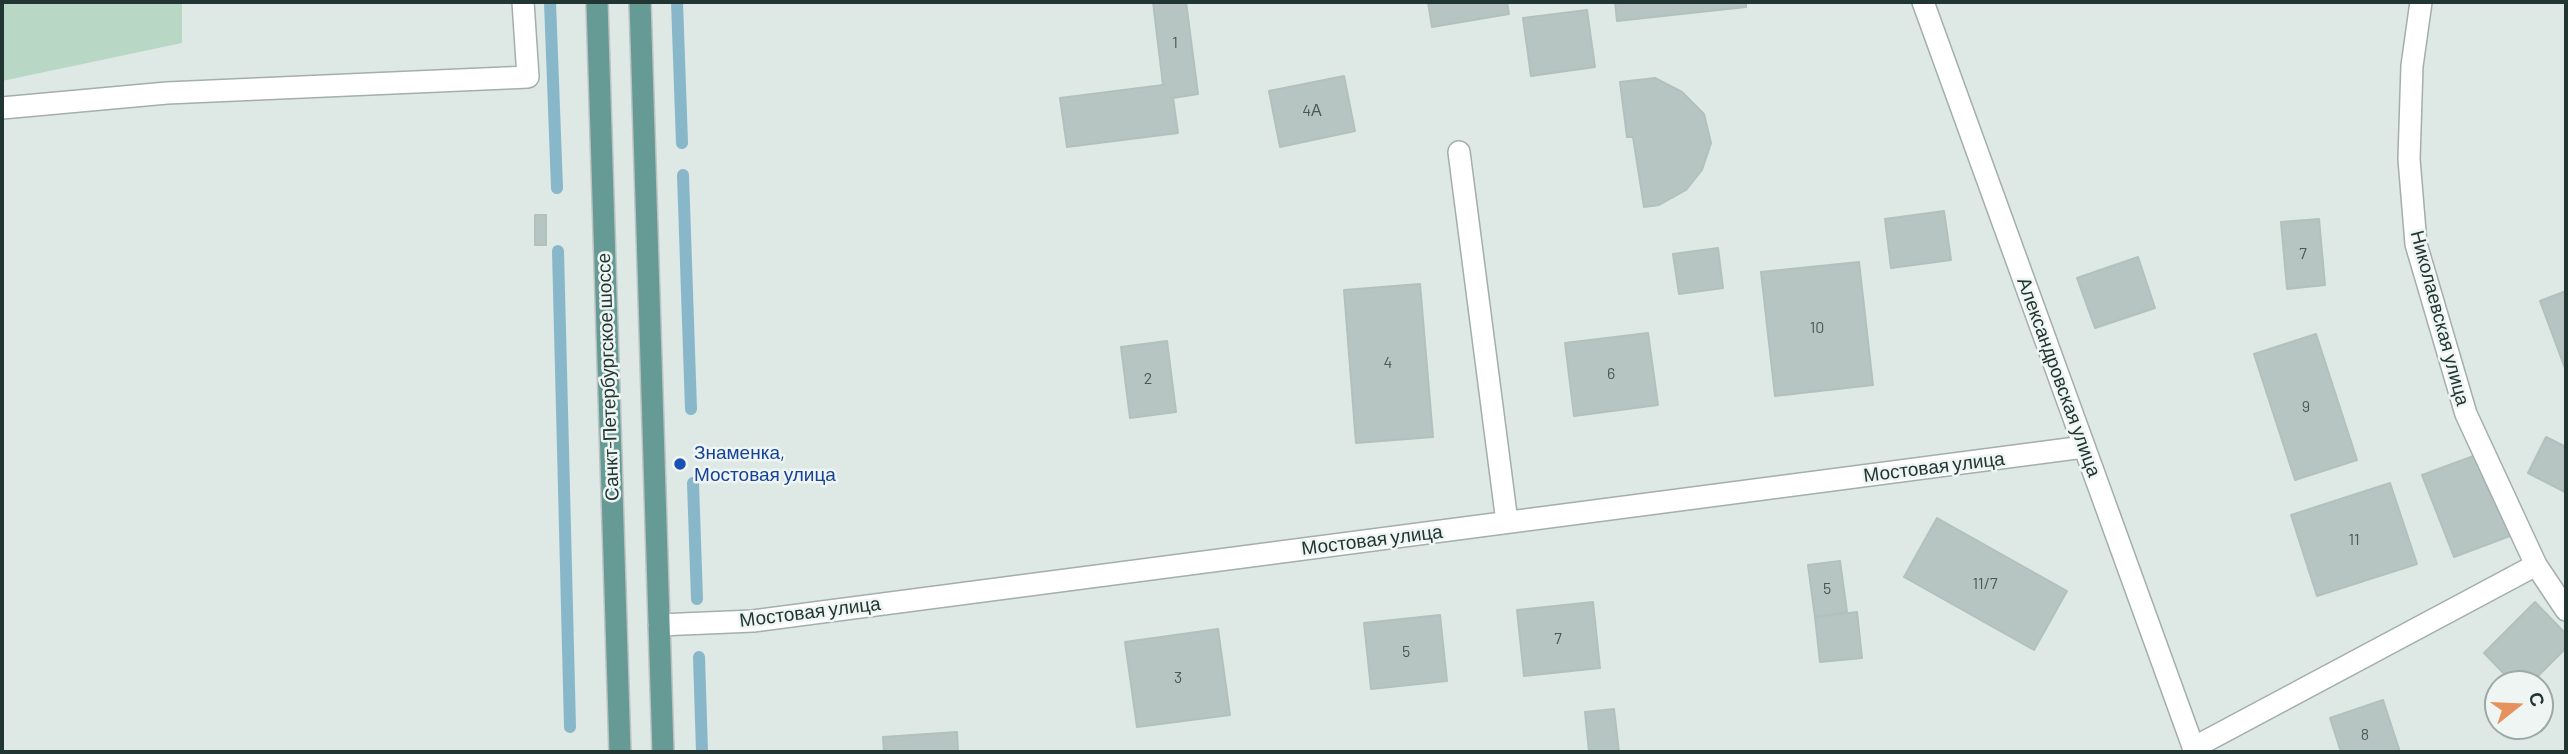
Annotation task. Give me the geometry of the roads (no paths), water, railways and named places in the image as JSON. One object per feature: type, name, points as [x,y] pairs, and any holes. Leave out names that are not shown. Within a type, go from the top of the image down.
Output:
[{"type":"main road","name":"Санкт-Петербургское шоссе","points":[[597,2],[620,752]]},
{"type":"main road","points":[[640,2],[663,752]]},
{"type":"street","points":[[2,108],[167,93],[528,78],[523,2]]},
{"type":"street","name":"Александровская улица","points":[[1923,2],[2194,750]]},
{"type":"street","name":"Николаевская улица","points":[[2421,2],[2412,66],[2409,159],[2416,244],[2466,414],[2536,565],[2566,610]]},
{"type":"street","points":[[1459,152],[1507,522]]},
{"type":"street","name":"Мостовая улица","points":[[659,625],[753,621],[2084,447]]},
{"type":"street","points":[[2194,750],[2536,565]]},
{"type":"waterway","points":[[550,2],[557,188]]},
{"type":"waterway","points":[[677,2],[682,143]]},
{"type":"waterway","points":[[683,175],[691,409]]},
{"type":"waterway","points":[[558,251],[570,727]]},
{"type":"waterway","points":[[693,483],[697,599]]},
{"type":"waterway","points":[[699,657],[702,752]]},
{"type":"place","name":"Знаменка, Мостовая улица","points":[[680,464]]}]
